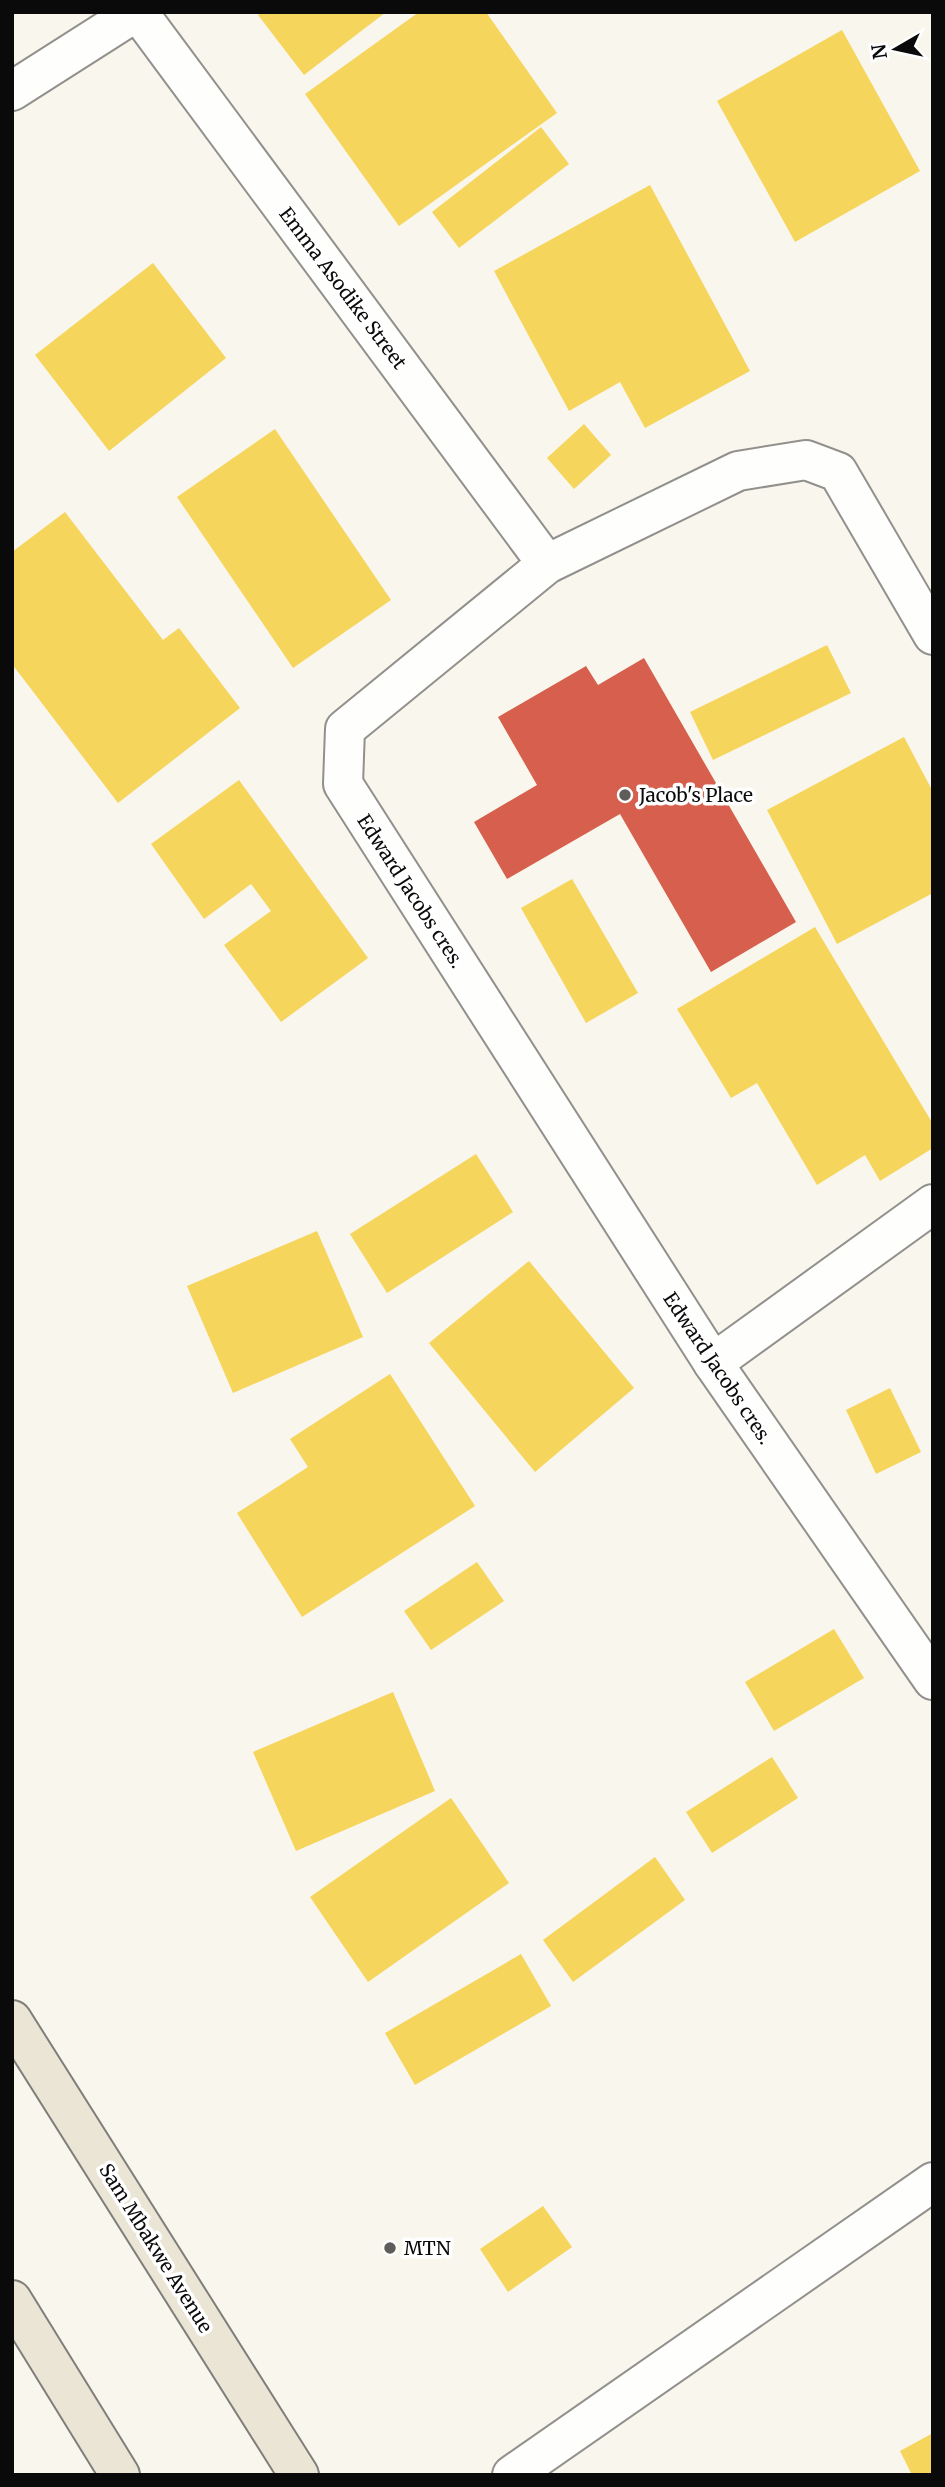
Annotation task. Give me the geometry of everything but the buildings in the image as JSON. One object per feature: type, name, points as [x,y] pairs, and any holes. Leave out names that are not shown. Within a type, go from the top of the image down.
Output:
[{"type":"main road","name":"Sam Mbakwe Avenue","points":[[12,2020],[299,2475]]},
{"type":"main road","points":[[12,2300],[120,2475]]},
{"type":"street","points":[[12,91],[137,12]]},
{"type":"street","name":"Emma Asodike Street","points":[[137,12],[547,564]]},
{"type":"street","name":"Edward Jacobs cres.","points":[[933,635],[838,472],[806,460],[738,471],[547,564],[345,729],[343,784],[713,1363],[933,1680]]},
{"type":"street","points":[[713,1363],[933,1204]]},
{"type":"street","points":[[512,2475],[933,2182]]},
{"type":"place","name":"Jacob's Place","points":[[625,795]]},
{"type":"place","name":"MTN","points":[[390,2248]]}]
